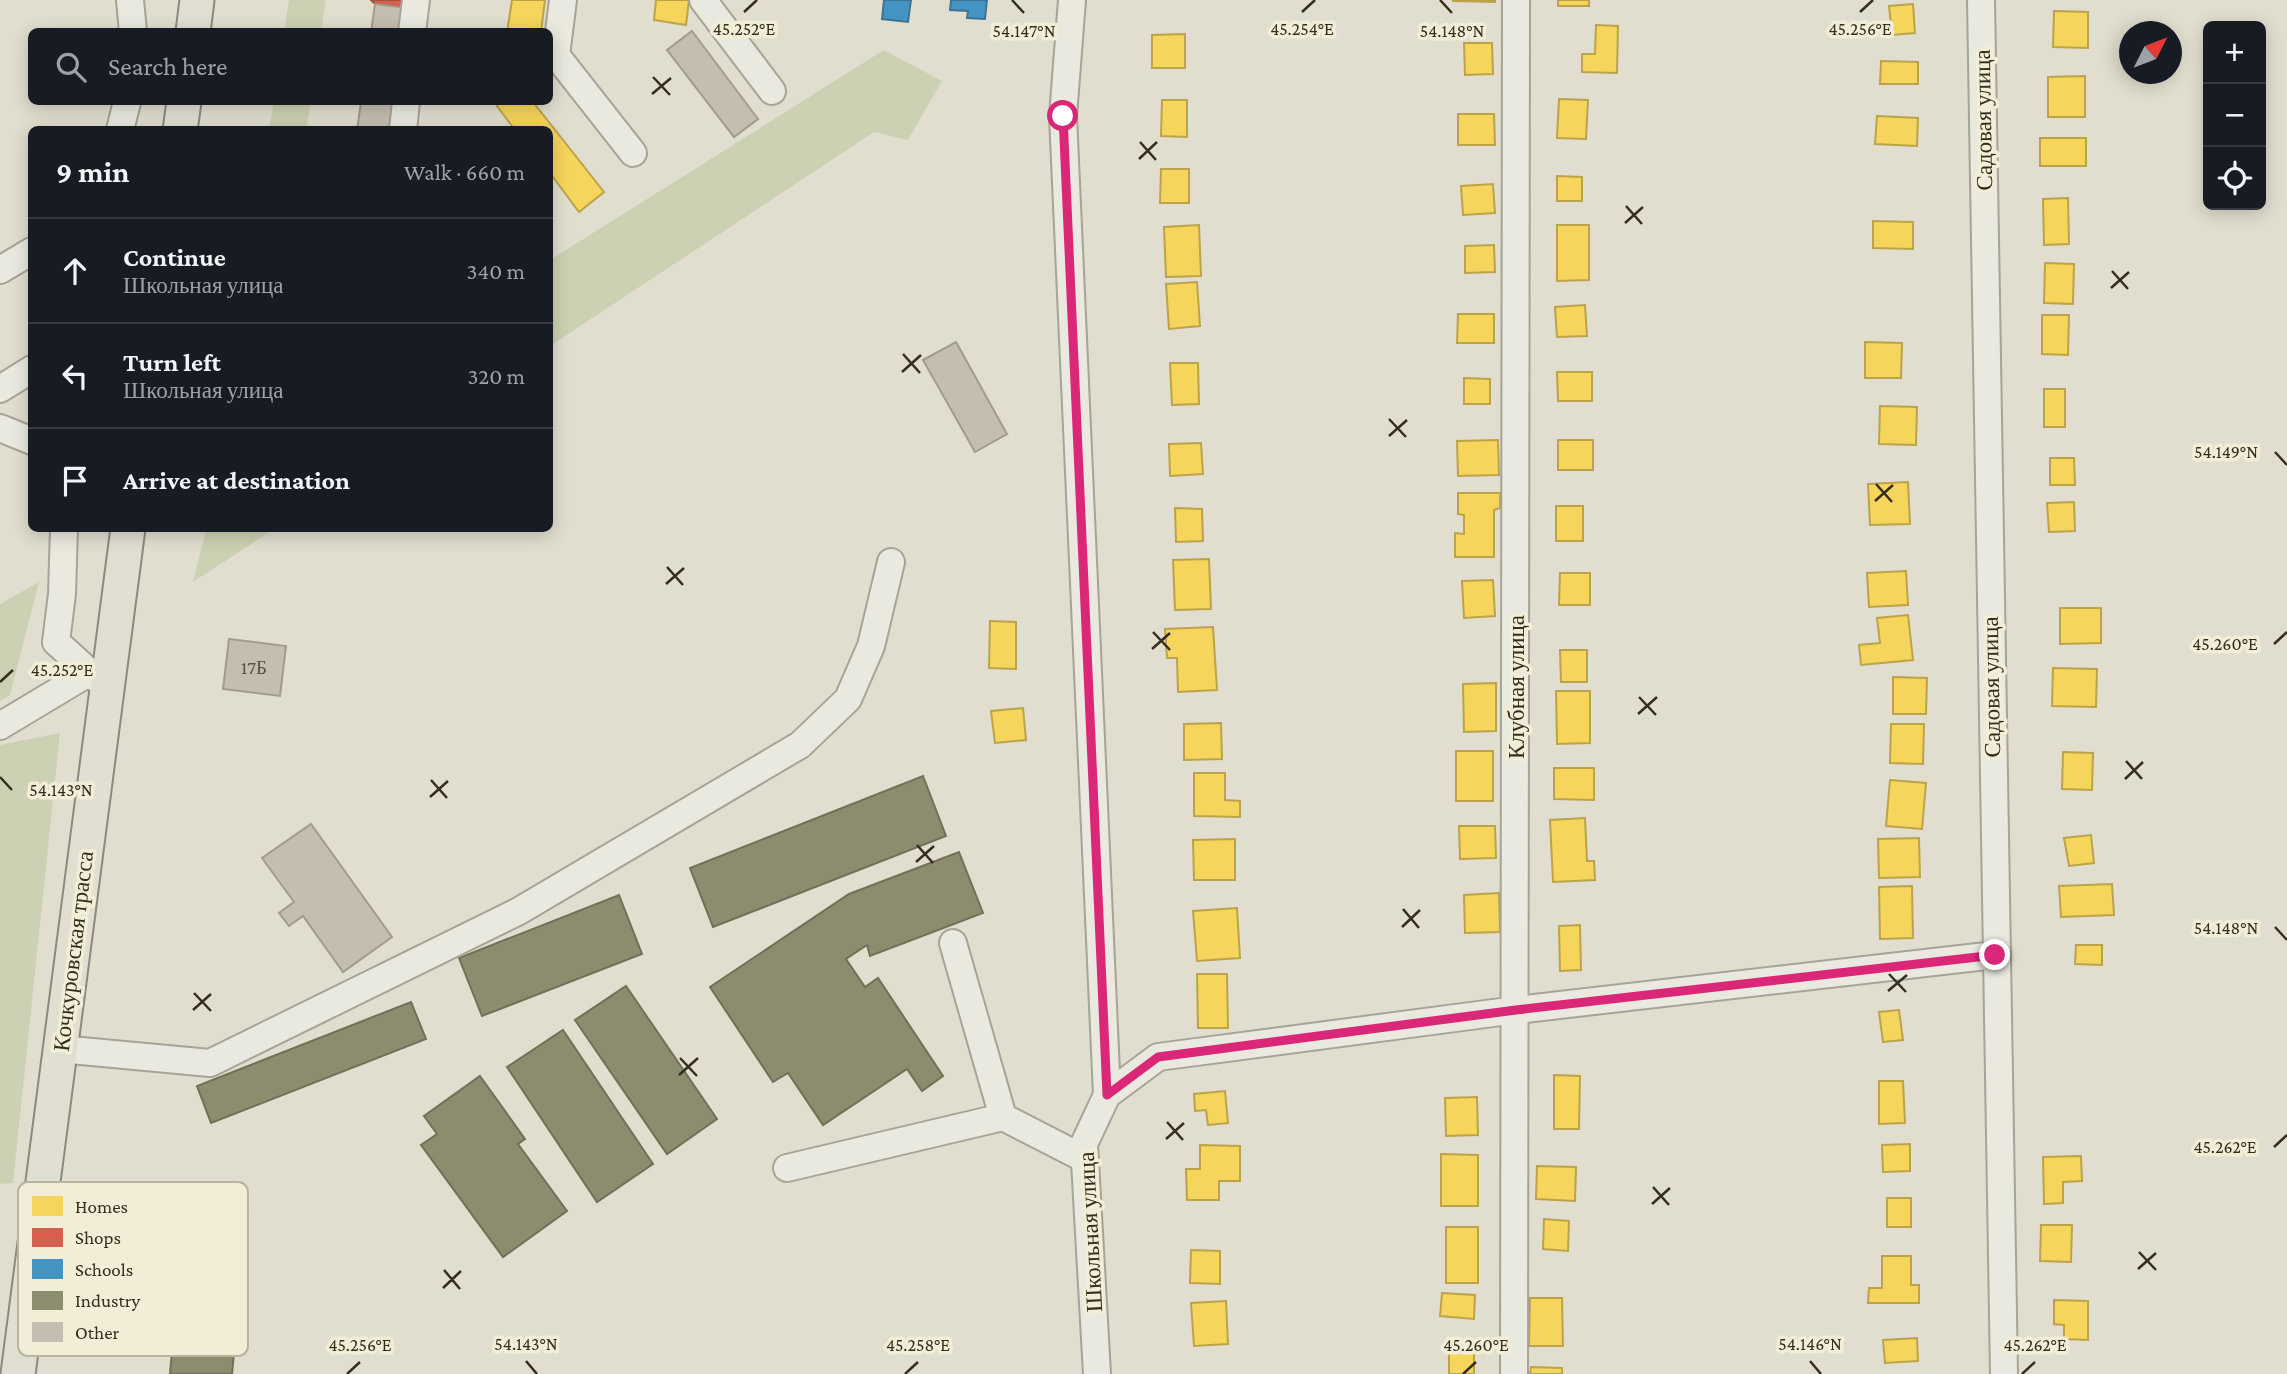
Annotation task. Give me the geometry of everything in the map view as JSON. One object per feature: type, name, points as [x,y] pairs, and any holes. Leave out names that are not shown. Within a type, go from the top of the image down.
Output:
[{"type":"main road","points":[[194,28],[197,0]]},
{"type":"main road","points":[[181,126],[184,105]]},
{"type":"main road","name":"Кочкуровская трасса","points":[[43,1182],[60,1049],[99,680],[127,532]]},
{"type":"main road","name":"Кочкуровская трасса","points":[[18,1374],[20,1356]]},
{"type":"street","points":[[130,0],[133,28]]},
{"type":"street","points":[[412,28],[416,0]]},
{"type":"street","points":[[563,0],[556,55],[633,153]]},
{"type":"street","points":[[703,0],[772,91]]},
{"type":"street","name":"Школьная улица","points":[[1072,0],[1063,116],[1107,1095],[1084,1144],[1097,1374]]},
{"type":"street","name":"Клубная улица","points":[[1514,1374],[1516,0]]},
{"type":"street","name":"Садовая улица","points":[[1981,0],[2004,1374]]},
{"type":"street","points":[[121,126],[126,105]]},
{"type":"street","points":[[403,126],[406,105]]},
{"type":"street","points":[[0,270],[28,253]]},
{"type":"street","points":[[0,389],[28,372]]},
{"type":"street","points":[[0,428],[28,439]]},
{"type":"street","points":[[0,726],[99,680],[56,642],[62,594],[64,532]]},
{"type":"street","points":[[60,1049],[210,1063],[530,904],[800,745],[848,699],[871,646],[891,562]]},
{"type":"street","points":[[953,943],[1003,1117]]},
{"type":"street","name":"Школьная улица","points":[[1107,1095],[1158,1057],[1516,1010],[1995,955]]},
{"type":"street","points":[[787,1168],[1003,1117],[1085,1160]]},
{"type":"green space","points":[[289,0],[326,0],[321,28],[284,28]]},
{"type":"green space","points":[[884,50],[942,81],[908,140],[874,132],[553,344],[553,258]]},
{"type":"green space","points":[[273,105],[310,105],[307,126],[270,126]]},
{"type":"green space","points":[[205,532],[269,532],[193,582]]},
{"type":"green space","points":[[39,582],[10,695],[0,701],[0,604]]},
{"type":"green space","points":[[60,733],[13,1183],[0,1184],[0,745]]},
{"type":"building: Homes","points":[[512,0],[545,0],[542,28],[508,28]]},
{"type":"building: Homes","points":[[656,0],[689,0],[686,25],[654,20]]},
{"type":"building: Homes","points":[[1495,0],[1495,2],[1453,1]]},
{"type":"building: Homes","points":[[1558,0],[1589,0],[1589,6],[1558,6]]},
{"type":"building: Homes","points":[[1913,4],[1915,33],[1892,35],[1889,6]]},
{"type":"building: Homes","points":[[2054,11],[2088,12],[2088,48],[2053,47]]},
{"type":"building: Homes","points":[[1596,25],[1618,26],[1617,73],[1582,72],[1582,54],[1595,54]]},
{"type":"building: Homes","points":[[1185,34],[1185,68],[1152,68],[1152,35]]},
{"type":"building: Homes","points":[[1464,43],[1492,43],[1493,74],[1465,75]]},
{"type":"building: Homes","points":[[1881,61],[1918,62],[1918,84],[1880,84]]},
{"type":"building: Homes","points":[[2085,76],[2085,117],[2048,117],[2048,77]]},
{"type":"building: Homes","points":[[1559,99],[1588,100],[1586,139],[1557,138]]},
{"type":"building: Homes","points":[[1162,100],[1187,100],[1187,137],[1161,136]]},
{"type":"building: Homes","points":[[535,105],[552,126],[512,126],[497,106]]},
{"type":"building: Homes","points":[[1458,114],[1494,114],[1495,145],[1458,145]]},
{"type":"building: Homes","points":[[1877,116],[1918,118],[1917,146],[1875,144]]},
{"type":"building: Homes","points":[[553,127],[604,192],[579,212],[553,177]]},
{"type":"building: Homes","points":[[2040,138],[2086,138],[2086,166],[2040,166]]},
{"type":"building: Homes","points":[[1161,169],[1189,169],[1189,203],[1160,203]]},
{"type":"building: Homes","points":[[1557,176],[1582,177],[1582,201],[1557,201]]},
{"type":"building: Homes","points":[[1493,184],[1495,213],[1463,215],[1461,186]]},
{"type":"building: Homes","points":[[2068,198],[2069,244],[2044,245],[2043,199]]},
{"type":"building: Homes","points":[[1873,221],[1913,222],[1913,249],[1873,248]]},
{"type":"building: Homes","points":[[1199,225],[1201,276],[1166,277],[1164,227]]},
{"type":"building: Homes","points":[[1557,225],[1589,225],[1589,280],[1557,281]]},
{"type":"building: Homes","points":[[1494,245],[1495,272],[1465,273],[1465,246]]},
{"type":"building: Homes","points":[[2045,263],[2074,264],[2073,304],[2044,303]]},
{"type":"building: Homes","points":[[1197,282],[1200,326],[1169,329],[1166,284]]},
{"type":"building: Homes","points":[[1585,305],[1587,336],[1557,337],[1555,307]]},
{"type":"building: Homes","points":[[1458,314],[1494,314],[1494,343],[1457,343]]},
{"type":"building: Homes","points":[[2042,315],[2069,315],[2068,355],[2042,354]]},
{"type":"building: Homes","points":[[1865,342],[1902,343],[1901,378],[1865,378]]},
{"type":"building: Homes","points":[[1170,363],[1198,363],[1199,404],[1172,405]]},
{"type":"building: Homes","points":[[1557,372],[1592,372],[1592,401],[1558,401]]},
{"type":"building: Homes","points":[[1464,378],[1490,379],[1490,404],[1464,404]]},
{"type":"building: Homes","points":[[2044,389],[2065,389],[2065,427],[2044,427]]},
{"type":"building: Homes","points":[[1880,406],[1917,407],[1916,445],[1879,444]]},
{"type":"building: Homes","points":[[1498,440],[1499,475],[1458,476],[1457,441]]},
{"type":"building: Homes","points":[[1558,440],[1593,440],[1593,470],[1558,470]]},
{"type":"building: Homes","points":[[1201,443],[1203,474],[1170,476],[1169,444]]},
{"type":"building: Homes","points":[[2050,458],[2074,458],[2075,485],[2050,485]]},
{"type":"building: Homes","points":[[1908,482],[1910,524],[1870,525],[1868,484]]},
{"type":"building: Homes","points":[[1458,493],[1500,493],[1500,508],[1494,510],[1494,557],[1455,557],[1455,533],[1464,534],[1464,515],[1458,514]]},
{"type":"building: Homes","points":[[2074,502],[2075,531],[2049,532],[2047,503]]},
{"type":"building: Homes","points":[[1556,506],[1583,506],[1583,541],[1556,541]]},
{"type":"building: Homes","points":[[1175,508],[1202,509],[1203,541],[1176,542]]},
{"type":"building: Homes","points":[[1209,559],[1211,609],[1175,610],[1173,560]]},
{"type":"building: Homes","points":[[1906,571],[1908,605],[1869,607],[1867,573]]},
{"type":"building: Homes","points":[[1560,573],[1590,573],[1590,605],[1559,605]]},
{"type":"building: Homes","points":[[1493,580],[1495,616],[1464,618],[1462,581]]},
{"type":"building: Homes","points":[[2060,608],[2101,608],[2101,643],[2060,644]]},
{"type":"building: Homes","points":[[1908,615],[1913,660],[1861,665],[1859,645],[1880,643],[1877,618]]},
{"type":"building: Homes","points":[[990,621],[1016,622],[1016,669],[989,668]]},
{"type":"building: Homes","points":[[1213,627],[1217,690],[1178,692],[1177,658],[1167,658],[1165,629]]},
{"type":"building: Homes","points":[[1560,650],[1587,650],[1587,682],[1561,682]]},
{"type":"building: Homes","points":[[2053,668],[2097,669],[2096,707],[2052,706]]},
{"type":"building: Homes","points":[[1893,677],[1927,678],[1926,714],[1893,714]]},
{"type":"building: Homes","points":[[1496,683],[1496,731],[1464,732],[1463,684]]},
{"type":"building: Homes","points":[[1556,691],[1590,691],[1590,743],[1557,744]]},
{"type":"building: Homes","points":[[1023,708],[1026,740],[995,743],[991,711]]},
{"type":"building: Homes","points":[[1221,723],[1222,759],[1184,760],[1184,724]]},
{"type":"building: Homes","points":[[1891,724],[1924,724],[1923,764],[1890,763]]},
{"type":"building: Homes","points":[[1456,751],[1493,751],[1493,801],[1456,801]]},
{"type":"building: Homes","points":[[2063,752],[2093,753],[2092,790],[2062,789]]},
{"type":"building: Homes","points":[[1554,768],[1594,768],[1594,800],[1554,799]]},
{"type":"building: Homes","points":[[1194,773],[1225,773],[1225,800],[1240,801],[1240,817],[1194,816]]},
{"type":"building: Homes","points":[[1890,780],[1926,783],[1922,829],[1886,826]]},
{"type":"building: Homes","points":[[1585,818],[1587,861],[1594,861],[1595,880],[1553,882],[1550,820]]},
{"type":"building: Homes","points":[[1459,826],[1495,826],[1496,858],[1460,859]]},
{"type":"building: Homes","points":[[2091,835],[2094,863],[2069,866],[2064,838]]},
{"type":"building: Homes","points":[[1919,838],[1920,877],[1879,878],[1878,839]]},
{"type":"building: Homes","points":[[1235,839],[1235,880],[1194,880],[1193,840]]},
{"type":"building: Homes","points":[[2112,884],[2114,915],[2061,917],[2059,886]]},
{"type":"building: Homes","points":[[1912,886],[1913,938],[1880,939],[1879,887]]},
{"type":"building: Homes","points":[[1499,893],[1500,932],[1465,933],[1464,895]]},
{"type":"building: Homes","points":[[1237,908],[1240,958],[1197,961],[1193,911]]},
{"type":"building: Homes","points":[[1580,925],[1581,970],[1560,971],[1559,926]]},
{"type":"building: Homes","points":[[2076,945],[2102,945],[2102,965],[2075,964]]},
{"type":"building: Homes","points":[[1197,974],[1227,974],[1228,1028],[1198,1028]]},
{"type":"building: Homes","points":[[1899,1010],[1903,1040],[1883,1042],[1879,1012]]},
{"type":"building: Homes","points":[[1554,1075],[1580,1076],[1579,1129],[1554,1129]]},
{"type":"building: Homes","points":[[1879,1081],[1903,1081],[1905,1123],[1879,1124]]},
{"type":"building: Homes","points":[[1225,1091],[1228,1123],[1208,1125],[1206,1110],[1195,1111],[1194,1094]]},
{"type":"building: Homes","points":[[1477,1097],[1478,1135],[1446,1136],[1445,1098]]},
{"type":"building: Homes","points":[[1910,1144],[1910,1171],[1883,1172],[1882,1145]]},
{"type":"building: Homes","points":[[1200,1145],[1240,1146],[1240,1181],[1219,1181],[1219,1200],[1187,1200],[1186,1169],[1200,1169]]},
{"type":"building: Homes","points":[[1441,1154],[1478,1155],[1478,1206],[1441,1206]]},
{"type":"building: Homes","points":[[2081,1156],[2082,1181],[2063,1182],[2063,1203],[2044,1204],[2043,1157]]},
{"type":"building: Homes","points":[[1537,1166],[1576,1167],[1575,1201],[1536,1199]]},
{"type":"building: Homes","points":[[1887,1198],[1911,1198],[1911,1227],[1887,1227]]},
{"type":"building: Homes","points":[[1544,1219],[1569,1221],[1568,1251],[1543,1249]]},
{"type":"building: Homes","points":[[2041,1225],[2072,1225],[2071,1262],[2040,1261]]},
{"type":"building: Homes","points":[[1446,1227],[1478,1227],[1478,1283],[1446,1283]]},
{"type":"building: Homes","points":[[1191,1250],[1220,1251],[1220,1284],[1190,1283]]},
{"type":"building: Homes","points":[[1882,1256],[1911,1256],[1911,1285],[1919,1285],[1919,1303],[1868,1303],[1869,1288],[1882,1288]]},
{"type":"building: Homes","points":[[1442,1293],[1475,1295],[1474,1319],[1440,1316]]},
{"type":"building: Homes","points":[[1530,1298],[1562,1298],[1563,1346],[1529,1346]]},
{"type":"building: Homes","points":[[2054,1300],[2088,1301],[2088,1340],[2064,1339],[2064,1325],[2054,1324]]},
{"type":"building: Homes","points":[[1226,1301],[1228,1344],[1194,1346],[1191,1303]]},
{"type":"building: Homes","points":[[1917,1338],[1918,1361],[1885,1363],[1883,1340]]},
{"type":"building: Homes","points":[[1449,1344],[1474,1345],[1474,1374],[1449,1374]]},
{"type":"building: Homes","points":[[1531,1367],[1562,1368],[1562,1374],[1530,1374]]},
{"type":"building: Shops","points":[[371,0],[407,0],[407,8],[375,4]]},
{"type":"building: Schools","points":[[884,0],[911,0],[908,22],[882,19]]},
{"type":"building: Schools","points":[[951,0],[987,0],[985,19],[967,18],[968,11],[950,10]]},
{"type":"building: Industry","points":[[923,776],[946,836],[713,927],[690,868]]},
{"type":"building: Industry","points":[[959,852],[983,913],[870,956],[867,945],[846,959],[865,987],[878,978],[943,1076],[922,1091],[907,1069],[823,1125],[788,1073],[773,1082],[710,987],[849,894]]},
{"type":"building: Industry","points":[[619,895],[642,954],[482,1016],[459,958]]},
{"type":"building: Industry","points":[[626,986],[717,1119],[667,1154],[575,1020]]},
{"type":"building: Industry","points":[[411,1002],[426,1039],[211,1123],[197,1086]]},
{"type":"building: Industry","points":[[563,1030],[653,1164],[597,1202],[507,1067]]},
{"type":"building: Industry","points":[[480,1076],[525,1139],[518,1144],[567,1211],[503,1257],[421,1145],[437,1134],[424,1116]]},
{"type":"building: Industry","points":[[172,1356],[234,1356],[232,1374],[170,1374]]},
{"type":"building: Other","points":[[375,4],[407,8],[404,28],[372,28]]},
{"type":"building: Other","points":[[692,31],[758,119],[734,137],[667,50]]},
{"type":"building: Other","points":[[361,105],[394,105],[391,126],[358,126]]},
{"type":"building: Other","points":[[956,342],[1007,434],[975,452],[923,360]]},
{"type":"building: Other","points":[[229,639],[286,646],[280,696],[223,689]]},
{"type":"building: Other","points":[[311,824],[392,937],[343,972],[303,916],[289,926],[279,913],[294,902],[262,858]]},
{"type":"route","points":[[1063,116],[1107,1095],[1158,1057],[1516,1010],[1995,955]]}]
